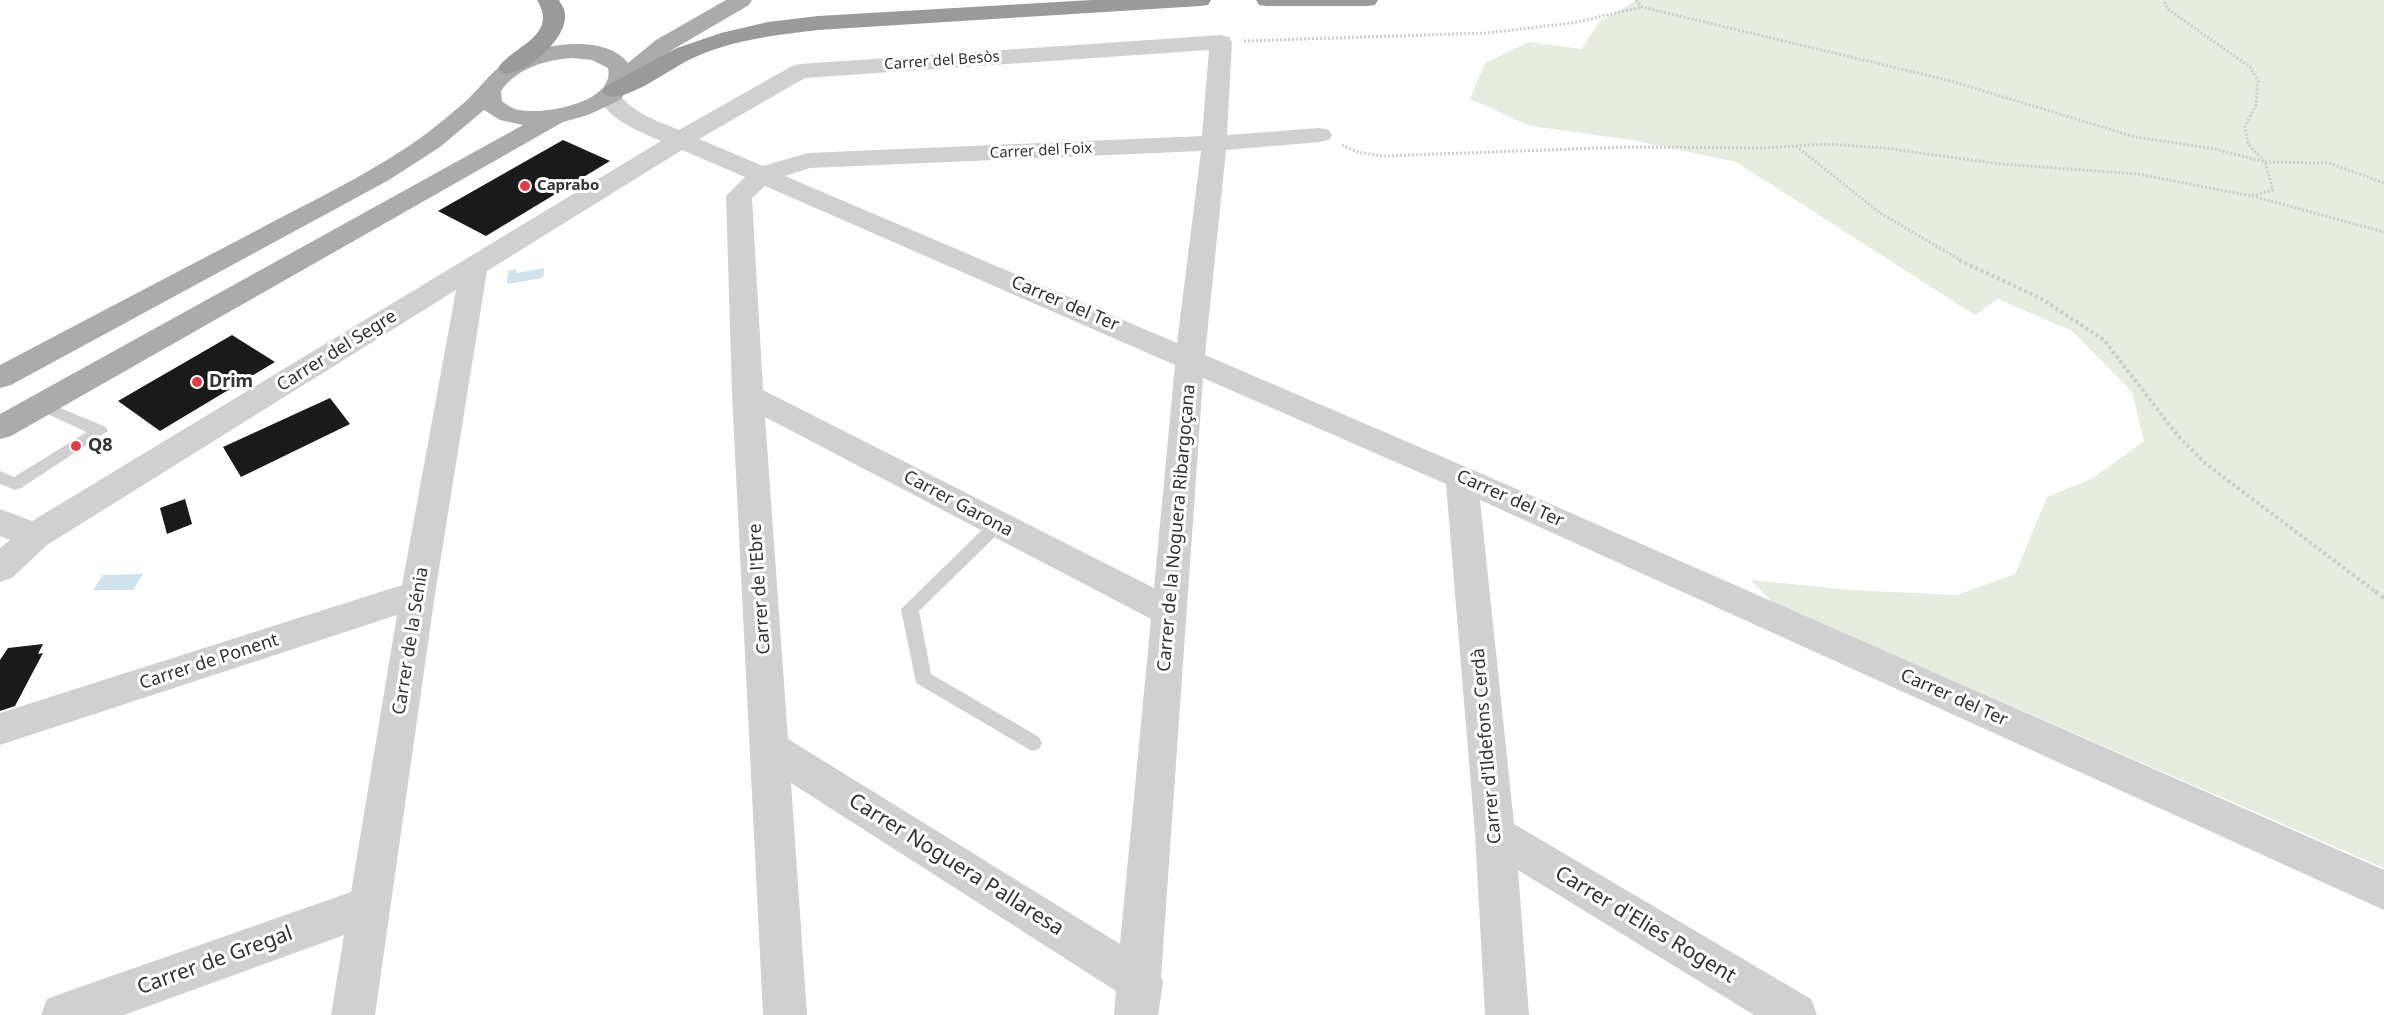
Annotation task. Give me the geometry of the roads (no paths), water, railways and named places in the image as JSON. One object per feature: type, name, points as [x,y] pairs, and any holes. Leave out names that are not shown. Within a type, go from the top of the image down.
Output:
[{"type":"highway","points":[[510,68],[542,42],[551,30],[554,19],[552,4],[548,0]]},
{"type":"highway","points":[[615,89],[685,53],[729,38],[768,29],[818,23],[1200,0]]},
{"type":"highway","points":[[1267,0],[1367,0]]},
{"type":"main road","points":[[0,404],[452,160],[504,136],[588,107],[615,89],[650,55],[706,19],[741,0]]},
{"type":"main road","points":[[0,397],[442,156],[471,132],[497,79],[510,68],[542,56],[656,36],[706,19]]},
{"type":"main road","points":[[576,51],[607,57],[617,63],[621,71],[615,89]]},
{"type":"main road","points":[[490,97],[500,111],[515,117],[550,120]]},
{"type":"main road","points":[[0,378],[380,176],[490,97]]},
{"type":"main road","points":[[0,428],[550,120]]},
{"type":"street","name":"Carrer del Besòs","points":[[680,140],[800,71],[1221,42]]},
{"type":"street","name":"Carrer de la Noguera Ribargoçana","points":[[1138,998],[1190,358],[1214,143],[1221,42]]},
{"type":"street","name":"Carrer del Ter","points":[[615,89],[614,105],[632,119],[1190,358],[2384,890]]},
{"type":"street","name":"Carrer del Ter","points":[[550,120],[595,114],[632,119]]},
{"type":"street","name":"Carrer del Foix","points":[[764,174],[808,161],[1214,143],[1320,135]]},
{"type":"street","name":"Carrer del Segre","points":[[0,569],[35,536],[680,140]]},
{"type":"street","name":"Carrer de l'Ebre","points":[[764,174],[739,196],[747,394],[771,749],[785,1015]]},
{"type":"street","name":"Carrer de la Sénia","points":[[353,1015],[368,906],[418,594],[474,267]]},
{"type":"street","name":"Carrer Garona","points":[[747,394],[1170,613]]},
{"type":"street","name":"Carrer d'Ildefons Cerdà","points":[[1462,478],[1495,834],[1507,1015]]},
{"type":"street","points":[[0,522],[35,536]]},
{"type":"street","name":"Carrer de Ponent","points":[[0,729],[418,594]]},
{"type":"street","name":"Carrer Noguera Pallaresa","points":[[771,749],[1138,998]]},
{"type":"street","name":"Carrer d'Elies Rogent","points":[[1495,834],[1795,1015]]},
{"type":"street","name":"Carrer de Gregal","points":[[63,1015],[368,906]]},
{"type":"lane","points":[[0,477],[15,484],[100,430],[41,405]]},
{"type":"lane","points":[[997,525],[910,609],[923,678],[1032,743]]},
{"type":"water","points":[[544,268],[543,278],[507,284],[508,271],[516,269],[517,273]]},
{"type":"water","points":[[143,574],[133,590],[93,590],[103,575]]},
{"type":"place","name":"Caprabo","points":[[525,186]]},
{"type":"place","name":"Drim","points":[[197,382]]},
{"type":"place","name":"Q8","points":[[76,446]]}]
